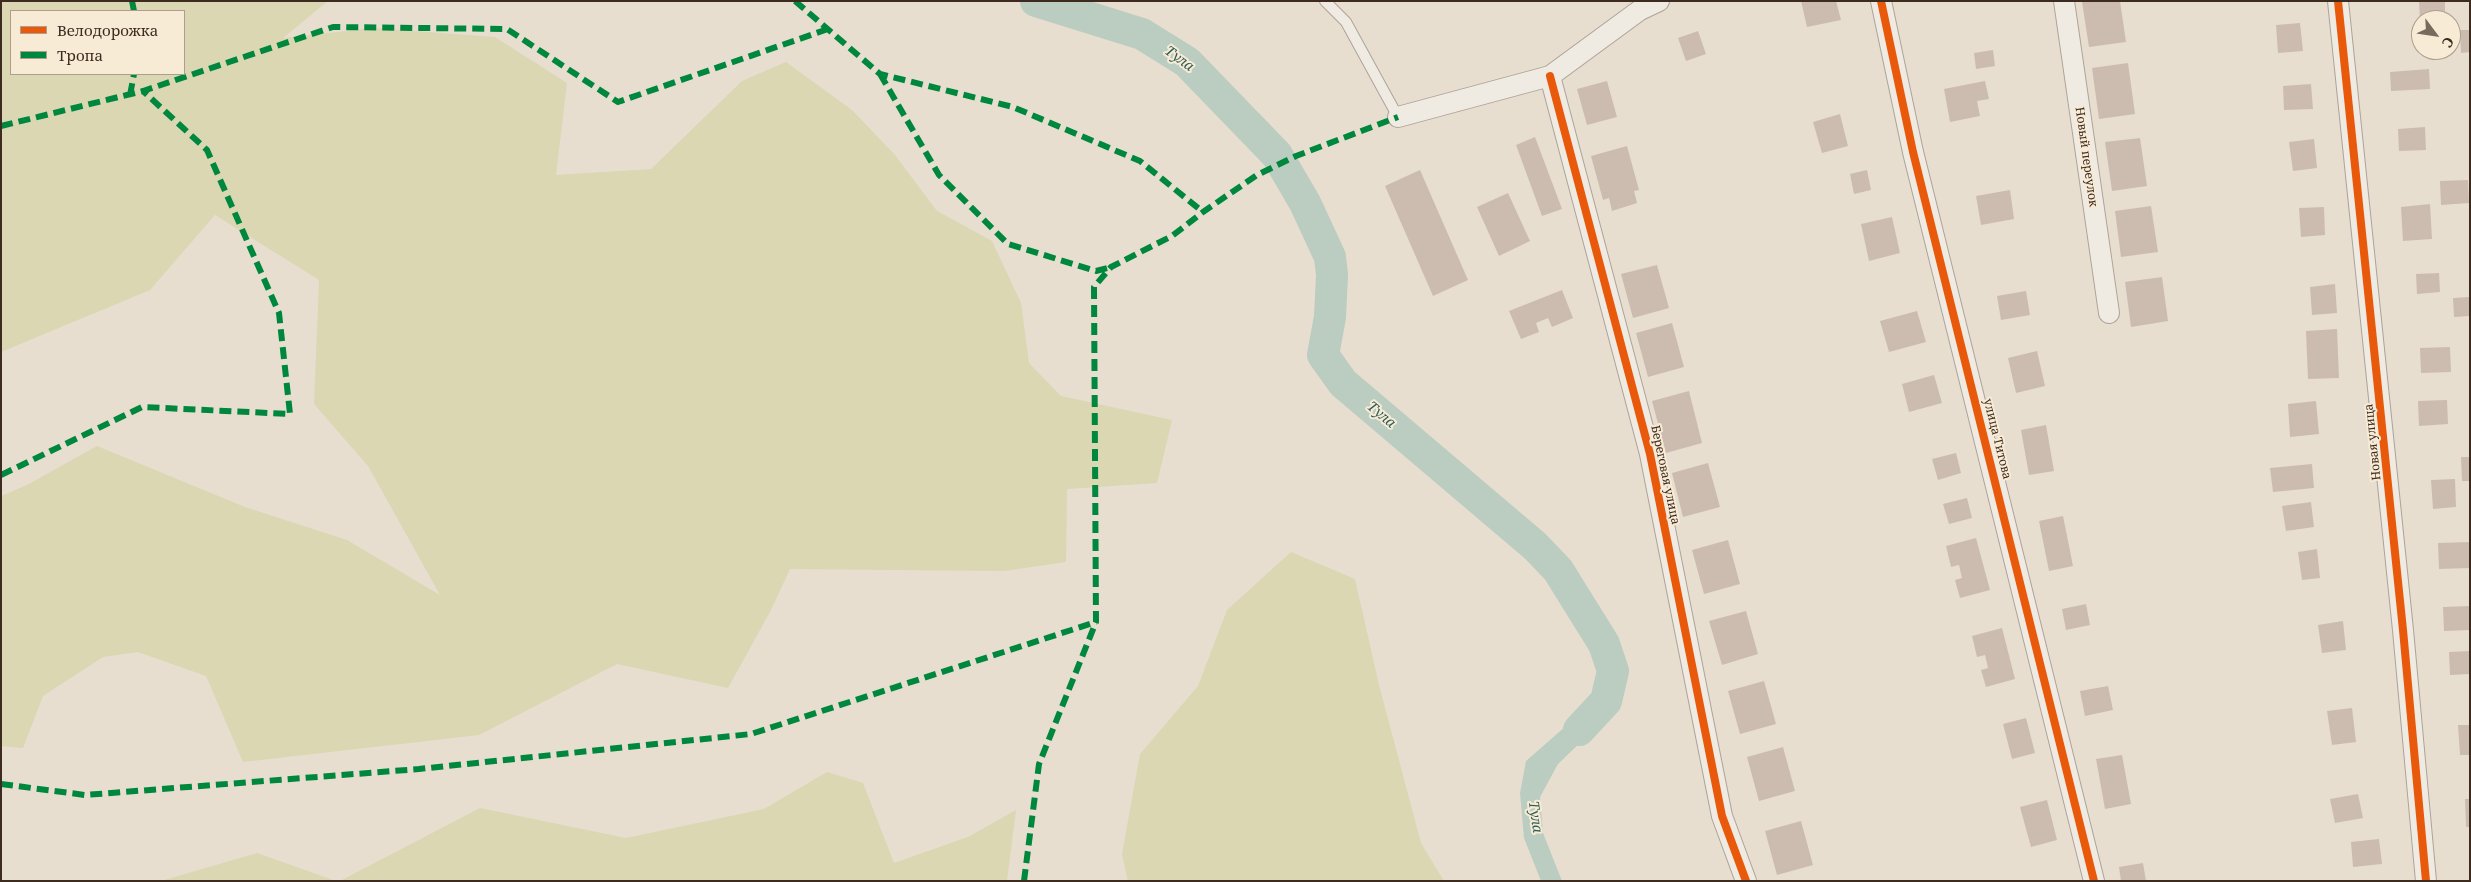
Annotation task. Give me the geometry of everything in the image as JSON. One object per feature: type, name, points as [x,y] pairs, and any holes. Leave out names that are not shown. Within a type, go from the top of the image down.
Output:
[{"type":"street","points":[[1398,116],[1550,76],[1640,10],[1659,1]]},
{"type":"street","name":"улица Титова","points":[[1881,1],[1913,152],[2094,881]]},
{"type":"street","name":"Новый переулок","points":[[2064,1],[2108,313]]},
{"type":"street","name":"Новая улица","points":[[2338,1],[2404,630],[2426,881]]},
{"type":"street","name":"Береговая улица","points":[[1550,76],[1650,454],[1722,816],[1746,881]]},
{"type":"lane","points":[[1325,1],[1346,22],[1398,116]]},
{"type":"shaded area","points":[[1,1],[328,1],[283,38],[373,28],[495,37],[567,83],[556,175],[651,169],[742,81],[786,62],[852,110],[895,155],[937,211],[992,241],[1021,303],[1029,363],[1061,396],[1172,420],[1157,483],[1067,489],[1066,562],[1004,571],[790,569],[771,610],[728,688],[617,664],[479,735],[243,762],[206,676],[138,652],[103,657],[43,696],[23,748],[1,746],[1,496],[27,485],[97,446],[245,507],[347,540],[440,595],[368,466],[314,404],[319,280],[215,215],[150,290],[1,352]]},
{"type":"shaded area","points":[[1291,552],[1355,579],[1379,685],[1421,843],[1444,881],[1128,881],[1122,854],[1140,754],[1198,686],[1227,610]]},
{"type":"shaded area","points":[[827,772],[863,783],[894,863],[968,837],[1016,810],[1007,881],[340,881],[480,808],[626,838],[764,809]]},
{"type":"shaded area","points":[[257,853],[336,881],[161,881]]},
{"type":"water","points":[[1597,694],[1616,698],[1614,710],[1558,764],[1540,797],[1543,833],[1562,881],[1541,881],[1524,838],[1520,793],[1526,761],[1582,712]]},
{"type":"building","points":[[1801,1],[1836,1],[1841,20],[1807,27]]},
{"type":"building","points":[[2120,1],[2126,42],[2089,47],[2082,2]]},
{"type":"building","points":[[2419,1],[2445,1],[2445,10],[2419,10]]},
{"type":"building","points":[[2300,23],[2303,51],[2278,53],[2276,25]]},
{"type":"building","points":[[2461,30],[2470,30],[2470,52],[2461,53]]},
{"type":"building","points":[[1698,31],[1706,54],[1686,61],[1678,38]]},
{"type":"building","points":[[1993,50],[1995,66],[1976,69],[1974,53]]},
{"type":"building","points":[[2128,63],[2135,114],[2099,119],[2092,68]]},
{"type":"building","points":[[2429,69],[2430,89],[2391,91],[2390,72]]},
{"type":"building","points":[[1607,81],[1617,117],[1587,125],[1577,89]]},
{"type":"building","points":[[1985,81],[1989,99],[1977,101],[1980,116],[1950,122],[1944,89]]},
{"type":"building","points":[[2311,84],[2313,109],[2284,110],[2283,86]]},
{"type":"building","points":[[1840,114],[1848,146],[1822,153],[1813,122]]},
{"type":"building","points":[[2425,127],[2426,150],[2399,151],[2398,129]]},
{"type":"building","points":[[1535,137],[1562,209],[1542,216],[1516,145]]},
{"type":"building","points":[[2140,138],[2147,186],[2112,191],[2105,142]]},
{"type":"building","points":[[2314,139],[2317,168],[2293,171],[2289,142]]},
{"type":"building","points":[[1627,146],[1639,190],[1634,191],[1637,203],[1612,211],[1609,198],[1603,200],[1591,156]]},
{"type":"building","points":[[1420,170],[1468,280],[1433,296],[1385,186]]},
{"type":"building","points":[[1867,170],[1871,190],[1854,194],[1850,174]]},
{"type":"building","points":[[2468,180],[2469,203],[2441,205],[2440,181]]},
{"type":"building","points":[[2010,190],[2014,219],[1981,225],[1976,196]]},
{"type":"building","points":[[1508,193],[1530,241],[1499,256],[1477,207]]},
{"type":"building","points":[[2430,204],[2432,239],[2403,241],[2401,207]]},
{"type":"building","points":[[2151,206],[2158,252],[2121,257],[2115,211]]},
{"type":"building","points":[[2324,207],[2325,235],[2301,237],[2299,208]]},
{"type":"building","points":[[1892,217],[1900,253],[1869,261],[1861,224]]},
{"type":"building","points":[[1657,265],[1669,308],[1633,318],[1621,274]]},
{"type":"building","points":[[2439,273],[2440,292],[2417,294],[2416,274]]},
{"type":"building","points":[[2162,277],[2168,321],[2131,327],[2125,282]]},
{"type":"building","points":[[2335,284],[2337,313],[2312,315],[2310,287]]},
{"type":"building","points":[[1562,290],[1573,318],[1552,327],[1548,318],[1536,323],[1539,332],[1521,339],[1509,311]]},
{"type":"building","points":[[2026,291],[2030,315],[2001,320],[1997,296]]},
{"type":"building","points":[[2470,297],[2470,316],[2454,317],[2453,298]]},
{"type":"building","points":[[1917,311],[1926,342],[1889,352],[1880,321]]},
{"type":"building","points":[[1672,323],[1684,367],[1648,377],[1636,333]]},
{"type":"building","points":[[2337,329],[2339,378],[2308,379],[2306,331]]},
{"type":"building","points":[[2450,347],[2451,372],[2421,373],[2420,348]]},
{"type":"building","points":[[2037,351],[2045,386],[2016,393],[2008,358]]},
{"type":"building","points":[[1934,375],[1942,403],[1909,412],[1902,384]]},
{"type":"building","points":[[1689,391],[1702,443],[1666,453],[1652,401]]},
{"type":"building","points":[[2447,400],[2448,424],[2419,426],[2418,401]]},
{"type":"building","points":[[2316,401],[2319,434],[2290,437],[2288,404]]},
{"type":"building","points":[[2046,425],[2054,471],[2029,475],[2021,430]]},
{"type":"building","points":[[1956,453],[1961,473],[1938,480],[1932,459]]},
{"type":"building","points":[[2461,457],[2470,457],[2470,481],[2462,481]]},
{"type":"building","points":[[1708,463],[1720,507],[1683,517],[1672,473]]},
{"type":"building","points":[[2312,464],[2314,488],[2273,492],[2270,468]]},
{"type":"building","points":[[2455,479],[2456,507],[2433,509],[2431,480]]},
{"type":"building","points":[[1967,498],[1972,518],[1949,524],[1943,504]]},
{"type":"building","points":[[2311,502],[2314,527],[2286,531],[2282,506]]},
{"type":"building","points":[[2063,516],[2073,566],[2049,571],[2039,521]]},
{"type":"building","points":[[1976,538],[1990,590],[1960,598],[1955,580],[1962,578],[1959,565],[1951,567],[1946,546]]},
{"type":"building","points":[[1728,540],[1740,584],[1704,594],[1692,550]]},
{"type":"building","points":[[2470,542],[2470,568],[2439,569],[2438,543]]},
{"type":"building","points":[[2317,549],[2320,578],[2302,580],[2298,552]]},
{"type":"building","points":[[2086,604],[2090,625],[2066,630],[2062,609]]},
{"type":"building","points":[[2470,606],[2470,630],[2444,631],[2443,607]]},
{"type":"building","points":[[1746,611],[1758,654],[1722,665],[1709,621]]},
{"type":"building","points":[[2343,621],[2346,650],[2322,653],[2318,625]]},
{"type":"building","points":[[2002,628],[2015,679],[1986,687],[1981,670],[1988,668],[1985,655],[1977,657],[1972,636]]},
{"type":"building","points":[[2470,651],[2470,674],[2450,675],[2449,652]]},
{"type":"building","points":[[1764,681],[1776,724],[1740,734],[1728,691]]},
{"type":"building","points":[[2108,686],[2113,710],[2085,716],[2080,691]]},
{"type":"building","points":[[2352,708],[2356,742],[2332,745],[2327,711]]},
{"type":"building","points":[[2026,718],[2035,753],[2012,759],[2003,724]]},
{"type":"building","points":[[2458,725],[2470,725],[2470,755],[2460,755]]},
{"type":"building","points":[[1783,747],[1795,791],[1759,801],[1747,757]]},
{"type":"building","points":[[2122,755],[2131,804],[2105,809],[2096,759]]},
{"type":"building","points":[[2358,794],[2363,818],[2335,823],[2330,799]]},
{"type":"building","points":[[2465,799],[2470,799],[2470,827],[2466,827]]},
{"type":"building","points":[[2047,800],[2057,840],[2031,847],[2020,807]]},
{"type":"building","points":[[1801,821],[1813,865],[1777,875],[1765,831]]},
{"type":"building","points":[[2379,839],[2382,864],[2353,867],[2351,842]]},
{"type":"building","points":[[2143,863],[2146,881],[2121,881],[2119,867]]},
{"type":"waterway","name":"Тула","points":[[1036,1],[1142,34],[1187,62],[1277,155],[1305,203],[1330,257],[1332,275],[1330,317],[1323,355],[1343,383],[1535,546],[1558,570],[1604,644],[1613,671],[1606,701],[1579,730]]},
{"type":"marked path","points":[[132,1],[134,10]]},
{"type":"marked path","points":[[795,1],[880,74],[1013,107],[1140,161],[1203,212]]},
{"type":"marked path","points":[[1,126],[143,91],[333,27],[507,29],[618,102],[828,29]]},
{"type":"marked path","points":[[880,74],[939,175],[1008,244],[1096,271],[1111,267]]},
{"type":"marked path","points":[[130,95],[134,75]]},
{"type":"marked path","points":[[1,475],[142,407],[290,414],[279,313],[207,150],[143,91]]},
{"type":"marked path","points":[[1024,881],[1039,764],[1096,622],[1094,287],[1111,267],[1172,236],[1257,175],[1296,156],[1398,117]]},
{"type":"marked path","points":[[1,784],[85,795],[419,769],[751,734],[1096,622]]},
{"type":"cycle path","points":[[1881,1],[1913,152],[2094,881]]},
{"type":"cycle path","points":[[2338,1],[2403,630],[2426,881]]},
{"type":"cycle path","points":[[1550,76],[1650,454],[1722,816],[1746,881]]}]
